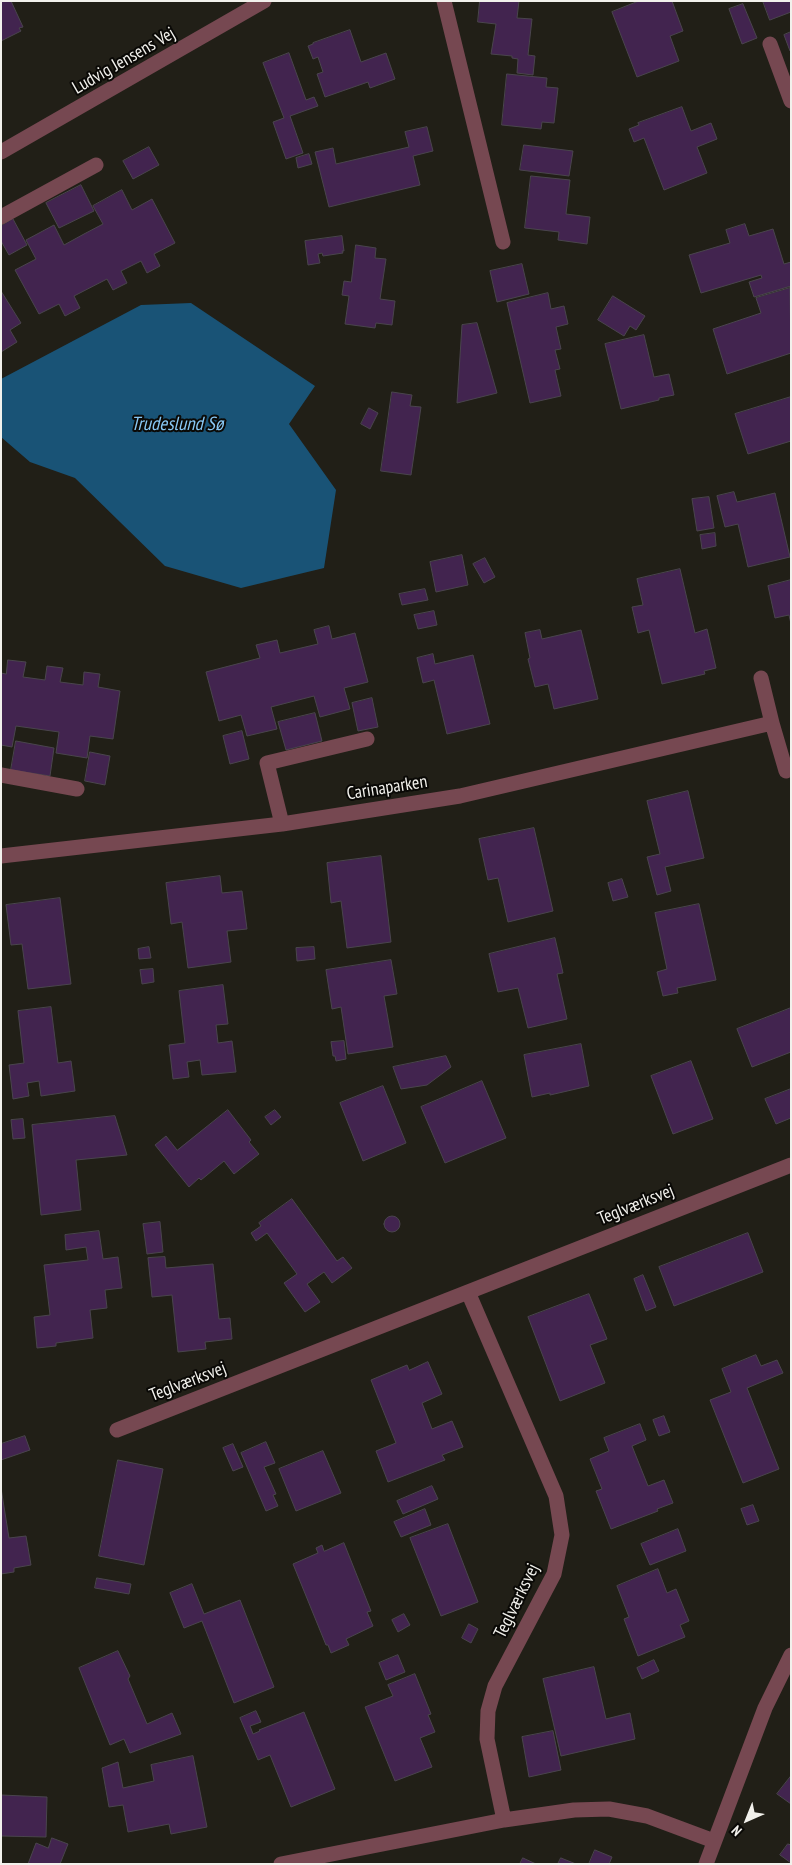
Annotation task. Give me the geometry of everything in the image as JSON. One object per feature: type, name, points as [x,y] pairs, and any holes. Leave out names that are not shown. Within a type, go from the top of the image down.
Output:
[{"type":"street","name":"Ludvig Jensens Vej","points":[[1,152],[50,126],[264,1]]},
{"type":"street","points":[[444,1],[503,242]]},
{"type":"street","points":[[770,44],[791,101]]},
{"type":"street","points":[[1,217],[96,165]]},
{"type":"street","points":[[761,678],[786,771]]},
{"type":"street","name":"Carinaparken","points":[[1,856],[282,824],[460,796],[772,723]]},
{"type":"street","points":[[282,824],[267,763],[368,739]]},
{"type":"street","points":[[1,775],[78,789]]},
{"type":"street","name":"Teglværksvej","points":[[117,1430],[791,1165]]},
{"type":"street","name":"Teglværksvej","points":[[468,1292],[556,1496],[562,1535],[554,1574],[495,1686],[488,1711],[487,1739],[504,1820]]},
{"type":"street","points":[[706,1864],[765,1708],[791,1655]]},
{"type":"street","points":[[281,1864],[504,1820],[574,1810],[609,1809],[647,1816],[714,1841]]},
{"type":"water","name":"Trudeslund Sø","points":[[191,303],[315,386],[289,424],[336,490],[324,568],[241,588],[165,566],[75,478],[30,462],[1,437],[1,379],[141,305]]},
{"type":"building","points":[[1,1],[11,1],[23,27],[19,28],[21,31],[1,41]]},
{"type":"building","points":[[480,1],[519,1],[517,18],[532,19],[528,55],[535,56],[533,75],[517,73],[518,59],[512,58],[512,56],[491,54],[496,24],[478,22]]},
{"type":"building","points":[[639,1],[672,1],[683,31],[670,36],[679,61],[637,77],[612,12]]},
{"type":"building","points":[[763,1],[791,1],[791,12],[770,20]]},
{"type":"building","points":[[743,4],[757,38],[742,44],[729,9]]},
{"type":"building","points":[[350,30],[361,62],[386,53],[395,79],[370,88],[368,82],[325,97],[317,74],[323,72],[318,57],[313,59],[308,46]]},
{"type":"building","points":[[791,32],[791,50],[790,51],[784,35]]},
{"type":"building","points":[[289,53],[306,100],[314,97],[318,106],[290,116],[303,153],[286,159],[273,122],[284,118],[263,63]]},
{"type":"building","points":[[507,74],[547,78],[546,87],[558,88],[554,123],[542,122],[541,129],[502,125]]},
{"type":"building","points":[[682,107],[691,131],[711,123],[717,139],[697,147],[707,173],[664,190],[644,138],[634,142],[629,129],[639,125],[638,123]]},
{"type":"building","points":[[427,127],[433,151],[413,156],[420,185],[329,207],[315,152],[333,148],[336,164],[409,147],[405,132]]},
{"type":"building","points":[[524,145],[573,151],[569,176],[520,170]]},
{"type":"building","points":[[149,147],[159,165],[133,179],[123,161]]},
{"type":"building","points":[[309,154],[312,164],[298,168],[296,158]]},
{"type":"building","points":[[531,176],[570,180],[566,214],[590,217],[587,244],[558,240],[559,232],[525,228]]},
{"type":"building","points":[[81,185],[94,211],[59,228],[46,203]]},
{"type":"building","points":[[122,190],[132,210],[152,199],[175,243],[154,254],[160,266],[147,273],[141,261],[121,271],[127,283],[113,290],[107,279],[74,296],[80,308],[65,316],[59,304],[39,314],[15,270],[36,259],[26,240],[54,225],[64,245],[103,224],[93,206]]},
{"type":"building","points":[[13,219],[27,245],[9,255],[1,241],[1,226]]},
{"type":"building","points":[[745,224],[749,236],[773,229],[784,264],[791,262],[791,286],[754,297],[749,282],[762,278],[761,275],[701,293],[689,255],[730,243],[726,230]]},
{"type":"building","points":[[342,236],[343,253],[323,256],[322,253],[318,254],[320,263],[308,265],[305,241]]},
{"type":"building","points":[[356,245],[376,248],[375,258],[386,259],[380,299],[395,301],[392,325],[376,323],[375,328],[345,324],[349,296],[342,295],[344,281],[351,282]]},
{"type":"building","points":[[522,264],[529,294],[497,302],[490,271]]},
{"type":"building","points":[[790,288],[791,353],[727,374],[713,329],[761,313],[756,298]]},
{"type":"building","points":[[1,291],[21,323],[10,330],[17,342],[1,352]]},
{"type":"building","points":[[548,293],[551,309],[564,306],[568,324],[556,327],[561,349],[555,350],[560,369],[555,370],[561,396],[530,403],[507,303]]},
{"type":"building","points":[[613,296],[645,316],[636,330],[630,326],[624,336],[598,320]]},
{"type":"building","points":[[477,323],[497,393],[457,403],[462,325]]},
{"type":"building","points":[[644,335],[654,377],[669,374],[674,395],[621,409],[605,344]]},
{"type":"building","points":[[392,392],[412,395],[410,406],[421,407],[411,475],[381,471]]},
{"type":"building","points":[[791,397],[791,441],[748,454],[735,414]]},
{"type":"building","points":[[369,408],[378,413],[370,429],[361,424]]},
{"type":"building","points":[[734,492],[737,502],[775,493],[790,557],[748,567],[738,524],[725,527],[717,496]]},
{"type":"building","points":[[709,497],[714,528],[697,531],[692,499]]},
{"type":"building","points":[[715,533],[716,546],[702,549],[700,535]]},
{"type":"building","points":[[462,555],[468,585],[436,592],[430,562]]},
{"type":"building","points":[[485,558],[495,577],[484,583],[473,564]]},
{"type":"building","points":[[680,569],[695,633],[707,629],[716,668],[704,671],[705,674],[662,684],[649,630],[638,633],[632,607],[643,605],[637,579]]},
{"type":"building","points":[[791,580],[791,624],[789,615],[775,618],[768,586]]},
{"type":"building","points":[[425,589],[428,600],[402,605],[399,594]]},
{"type":"building","points":[[434,611],[437,625],[418,629],[414,615]]},
{"type":"building","points":[[329,626],[332,639],[355,633],[368,682],[344,688],[350,709],[320,717],[314,696],[271,707],[277,729],[247,736],[241,715],[219,721],[206,672],[260,658],[256,645],[277,640],[280,653],[318,644],[314,630]]},
{"type":"building","points":[[540,630],[542,639],[581,630],[598,699],[554,709],[548,684],[535,687],[528,659],[530,658],[525,633]]},
{"type":"building","points":[[433,654],[435,664],[473,655],[490,724],[447,734],[434,680],[423,683],[417,658]]},
{"type":"building","points":[[8,660],[26,662],[23,677],[45,680],[47,666],[63,668],[60,682],[83,685],[84,672],[100,674],[98,687],[120,691],[113,739],[90,736],[87,758],[56,753],[59,732],[16,726],[12,747],[1,745],[1,673],[6,674]]},
{"type":"building","points":[[372,698],[378,727],[358,731],[352,703]]},
{"type":"building","points":[[315,713],[322,741],[286,750],[278,722]]},
{"type":"building","points":[[242,731],[249,759],[230,764],[223,736]]},
{"type":"building","points":[[16,741],[54,748],[50,776],[11,770]]},
{"type":"building","points":[[90,752],[110,756],[105,785],[85,781]]},
{"type":"building","points":[[688,791],[704,858],[665,867],[671,891],[657,895],[647,857],[660,854],[647,801]]},
{"type":"building","points":[[534,828],[553,911],[508,922],[498,878],[488,880],[479,839]]},
{"type":"building","points":[[381,856],[391,942],[347,948],[341,901],[331,903],[327,863]]},
{"type":"building","points":[[220,876],[222,893],[242,891],[247,929],[227,931],[231,962],[188,968],[182,922],[171,924],[166,883]]},
{"type":"building","points":[[622,879],[628,897],[613,901],[608,883]]},
{"type":"building","points":[[60,898],[71,984],[28,989],[22,944],[11,945],[6,905]]},
{"type":"building","points":[[699,904],[716,980],[677,988],[678,993],[663,996],[657,972],[667,969],[655,913]]},
{"type":"building","points":[[555,938],[563,973],[557,974],[567,1019],[528,1028],[518,988],[498,992],[489,954]]},
{"type":"building","points":[[149,947],[151,958],[139,959],[138,949]]},
{"type":"building","points":[[314,947],[315,959],[297,961],[296,948]]},
{"type":"building","points":[[391,960],[397,994],[384,996],[393,1047],[348,1054],[341,1007],[332,1009],[326,970]]},
{"type":"building","points":[[153,969],[154,982],[142,984],[140,970]]},
{"type":"building","points":[[223,985],[228,1024],[216,1025],[218,1043],[232,1041],[236,1072],[202,1075],[200,1060],[187,1062],[189,1077],[173,1079],[169,1045],[185,1043],[179,991]]},
{"type":"building","points":[[51,1007],[58,1063],[71,1061],[75,1091],[41,1096],[39,1081],[27,1083],[29,1096],[13,1099],[9,1065],[24,1063],[18,1011]]},
{"type":"building","points":[[791,1008],[791,1052],[752,1067],[737,1029]]},
{"type":"building","points":[[344,1041],[346,1059],[336,1061],[335,1056],[333,1056],[331,1042]]},
{"type":"building","points":[[581,1044],[589,1086],[532,1097],[524,1055]]},
{"type":"building","points":[[446,1056],[451,1067],[427,1085],[401,1089],[393,1067]]},
{"type":"building","points":[[691,1061],[713,1119],[673,1134],[651,1076]]},
{"type":"building","points":[[482,1081],[506,1138],[445,1163],[421,1107]]},
{"type":"building","points":[[383,1086],[406,1143],[363,1161],[340,1103]]},
{"type":"building","points":[[791,1089],[791,1118],[776,1124],[765,1099]]},
{"type":"building","points":[[228,1110],[251,1140],[249,1142],[259,1154],[234,1174],[224,1161],[201,1180],[199,1178],[189,1187],[155,1145],[166,1136],[177,1150]]},
{"type":"building","points":[[275,1110],[281,1117],[271,1125],[265,1117]]},
{"type":"building","points":[[115,1116],[127,1155],[76,1160],[81,1210],[41,1215],[32,1125]]},
{"type":"building","points":[[23,1119],[25,1138],[13,1139],[11,1120]]},
{"type":"building","points":[[292,1199],[337,1261],[343,1257],[352,1268],[332,1283],[324,1272],[307,1284],[320,1302],[305,1312],[284,1283],[297,1274],[267,1233],[256,1241],[251,1233],[261,1226],[259,1223]]},
{"type":"building","points":[[389,1216],[395,1216],[400,1221],[398,1230],[389,1232],[384,1227],[384,1221]]},
{"type":"building","points":[[160,1222],[163,1252],[147,1254],[143,1224]]},
{"type":"building","points":[[99,1231],[103,1259],[118,1257],[122,1288],[105,1290],[107,1308],[90,1310],[93,1338],[56,1343],[56,1346],[37,1348],[34,1317],[50,1315],[44,1265],[88,1260],[86,1247],[66,1250],[65,1235]]},
{"type":"building","points":[[748,1233],[763,1272],[674,1306],[659,1267]]},
{"type":"building","points":[[165,1257],[166,1268],[213,1264],[219,1319],[230,1318],[232,1339],[205,1342],[206,1349],[178,1352],[172,1295],[152,1297],[148,1258]]},
{"type":"building","points":[[643,1275],[656,1307],[646,1311],[634,1279]]},
{"type":"building","points":[[589,1294],[607,1339],[590,1345],[605,1383],[560,1401],[528,1317]]},
{"type":"building","points":[[756,1355],[761,1366],[777,1360],[783,1373],[747,1388],[779,1469],[743,1483],[710,1400],[731,1392],[722,1369]]},
{"type":"building","points":[[428,1362],[442,1394],[422,1403],[432,1429],[452,1421],[463,1447],[442,1455],[445,1460],[388,1482],[376,1451],[396,1443],[371,1380],[407,1365],[409,1370]]},
{"type":"building","points":[[664,1416],[670,1432],[659,1436],[653,1420]]},
{"type":"building","points":[[640,1424],[646,1440],[632,1446],[648,1486],[664,1480],[673,1503],[657,1509],[658,1511],[611,1529],[596,1491],[602,1489],[590,1459],[609,1451],[604,1438]]},
{"type":"building","points":[[25,1436],[30,1450],[1,1460],[1,1444]]},
{"type":"building","points":[[266,1442],[275,1463],[264,1467],[276,1494],[273,1495],[278,1506],[266,1511],[241,1453]]},
{"type":"building","points":[[233,1444],[243,1467],[233,1471],[223,1448]]},
{"type":"building","points":[[323,1451],[341,1493],[296,1511],[279,1469]]},
{"type":"building","points":[[118,1460],[163,1469],[144,1565],[99,1556]]},
{"type":"building","points":[[432,1486],[438,1499],[403,1514],[397,1501]]},
{"type":"building","points":[[1,1488],[9,1538],[26,1536],[31,1565],[14,1568],[14,1572],[1,1574]]},
{"type":"building","points":[[753,1505],[759,1521],[747,1525],[741,1509]]},
{"type":"building","points":[[425,1509],[431,1525],[401,1537],[394,1522]]},
{"type":"building","points":[[448,1524],[478,1602],[441,1616],[410,1538]]},
{"type":"building","points":[[678,1529],[686,1551],[650,1565],[641,1544]]},
{"type":"building","points":[[344,1543],[371,1611],[367,1612],[373,1626],[346,1639],[349,1645],[331,1653],[293,1564],[318,1553],[316,1548],[322,1545],[324,1551]]},
{"type":"building","points":[[658,1569],[667,1593],[676,1589],[689,1621],[680,1625],[685,1637],[638,1656],[624,1619],[629,1617],[617,1586]]},
{"type":"building","points":[[97,1578],[131,1584],[129,1594],[95,1588]]},
{"type":"building","points":[[192,1584],[204,1614],[240,1600],[274,1687],[234,1703],[202,1621],[184,1628],[170,1593]]},
{"type":"building","points":[[404,1614],[410,1625],[398,1632],[392,1620]]},
{"type":"building","points":[[469,1624],[478,1629],[471,1643],[462,1638]]},
{"type":"building","points":[[118,1651],[130,1676],[128,1679],[147,1724],[172,1713],[181,1734],[130,1753],[124,1739],[110,1745],[79,1668]]},
{"type":"building","points":[[398,1655],[405,1672],[386,1680],[379,1663]]},
{"type":"building","points":[[654,1660],[659,1671],[642,1679],[637,1668]]},
{"type":"building","points":[[594,1667],[606,1719],[630,1713],[635,1739],[561,1756],[543,1679]]},
{"type":"building","points":[[415,1674],[431,1714],[428,1715],[435,1732],[420,1738],[432,1767],[395,1781],[365,1707],[393,1696],[388,1685]]},
{"type":"building","points":[[256,1711],[261,1722],[250,1726],[253,1734],[304,1712],[335,1789],[291,1807],[270,1755],[258,1760],[240,1718]]},
{"type":"building","points":[[553,1731],[561,1770],[529,1777],[522,1737]]},
{"type":"building","points":[[193,1756],[207,1827],[171,1834],[169,1824],[128,1832],[123,1805],[109,1807],[102,1768],[118,1762],[123,1788],[154,1781],[151,1765]]},
{"type":"building","points":[[791,1776],[791,1804],[777,1794]]},
{"type":"building","points":[[1,1795],[47,1797],[46,1837],[1,1836]]},
{"type":"building","points":[[52,1838],[68,1844],[60,1864],[28,1864],[36,1843],[48,1848]]},
{"type":"building","points":[[788,1844],[791,1845],[791,1863],[780,1855]]},
{"type":"building","points":[[595,1850],[612,1857],[609,1864],[589,1864]]},
{"type":"building","points":[[523,1858],[536,1864],[520,1864]]},
{"type":"building","points":[[561,1858],[576,1864],[558,1864]]}]
